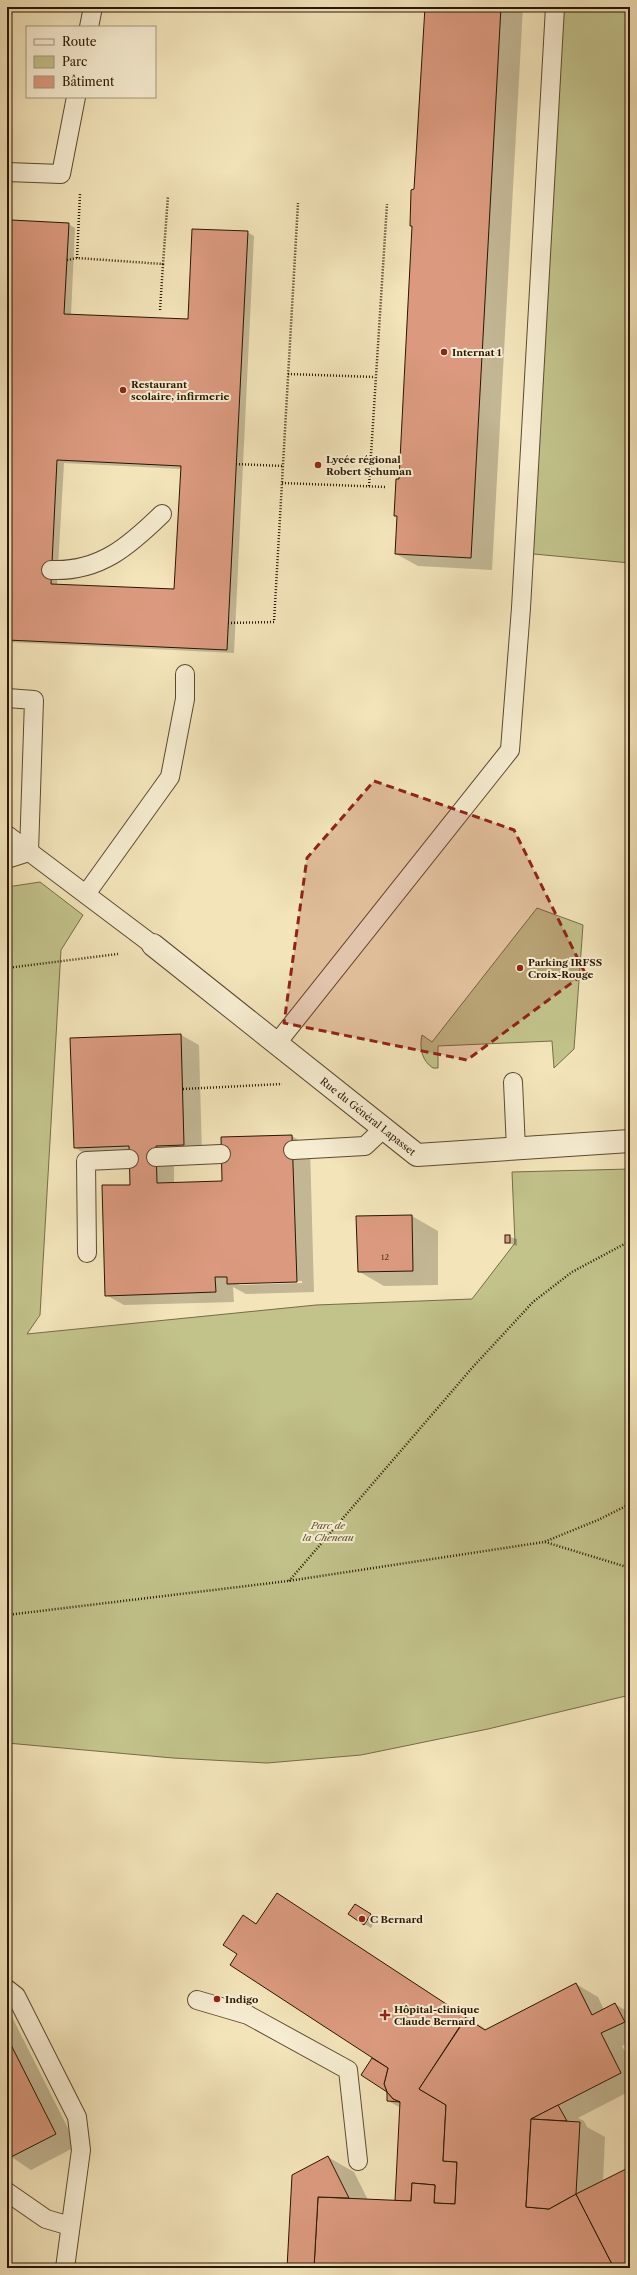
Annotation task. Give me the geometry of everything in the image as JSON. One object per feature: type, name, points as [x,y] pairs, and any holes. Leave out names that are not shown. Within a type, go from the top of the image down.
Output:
[{"type":"street","name":"Rue du Général Lapasset","points":[[153,945],[417,1155],[630,1141]]},
{"type":"lane","points":[[89,26],[93,7]]},
{"type":"lane","points":[[277,1043],[510,750],[521,608],[555,7]]},
{"type":"lane","points":[[7,172],[61,174],[76,98]]},
{"type":"lane","points":[[51,570],[71,571],[100,563],[133,543],[162,514]]},
{"type":"lane","points":[[86,894],[170,777],[185,699],[185,674]]},
{"type":"lane","points":[[7,698],[34,700],[29,852]]},
{"type":"lane","points":[[7,835],[153,945]]},
{"type":"lane","points":[[7,859],[29,852]]},
{"type":"lane","points":[[513,1082],[516,1149]]},
{"type":"lane","points":[[293,1150],[365,1146],[384,1128]]},
{"type":"lane","points":[[156,1157],[221,1154]]},
{"type":"lane","points":[[87,1253],[86,1161],[129,1159]]},
{"type":"lane","points":[[7,1989],[16,1996],[77,2117],[81,2150],[64,2268]]},
{"type":"lane","points":[[197,2000],[248,2015],[348,2070],[358,2161]]},
{"type":"lane","points":[[7,2192],[46,2219],[70,2226]]},
{"type":"path","points":[[77,258],[80,189]]},
{"type":"path","points":[[160,310],[168,196]]},
{"type":"path","points":[[228,623],[274,622],[298,203]]},
{"type":"path","points":[[369,486],[387,204]]},
{"type":"path","points":[[67,260],[77,258],[163,264]]},
{"type":"path","points":[[288,374],[375,377]]},
{"type":"path","points":[[236,464],[283,466]]},
{"type":"path","points":[[282,483],[386,487]]},
{"type":"path","points":[[7,968],[120,953]]},
{"type":"path","points":[[183,1089],[280,1086],[302,1063]]},
{"type":"path","points":[[288,1581],[472,1368],[533,1302],[572,1272],[630,1241]]},
{"type":"path","points":[[7,1615],[288,1581],[544,1542],[598,1520],[630,1504]]},
{"type":"path","points":[[544,1542],[630,1568]]},
{"type":"highlighted area","points":[[374,781],[514,830],[585,973],[467,1060],[284,1023],[307,858]]},
{"type":"green space","points":[[555,7],[630,7],[630,563],[523,553]]},
{"type":"green space","name":"Parc de la Cheneau","points":[[40,882],[83,915],[61,950],[40,1315],[27,1334],[316,1305],[472,1299],[515,1243],[512,1172],[630,1169],[630,1695],[488,1729],[361,1755],[267,1763],[173,1758],[7,1743],[7,887]]},
{"type":"green space","points":[[537,908],[583,925],[574,1049],[554,1068],[552,1041],[438,1046],[438,1068],[433,1068],[426,1062],[422,1054],[422,1035],[432,1042]]},
{"type":"building","name":"Internat 1","points":[[425,7],[501,7],[471,558],[395,554],[397,516],[394,516],[396,479],[399,479],[412,226],[410,226],[411,190],[414,189]]},
{"type":"building","name":"Restaurant scolaire, infirmerie","points":[[11,220],[69,223],[64,314],[188,319],[192,229],[248,231],[227,650],[7,640],[7,302]],"holes":[[[57,460],[181,466],[174,589],[51,584]]]},
{"type":"building","points":[[181,1034],[184,1145],[156,1146],[157,1183],[222,1181],[221,1137],[292,1135],[297,1282],[227,1284],[227,1277],[215,1277],[216,1292],[105,1296],[102,1185],[130,1185],[129,1146],[74,1148],[70,1038]]},
{"type":"building","points":[[412,1215],[413,1271],[358,1272],[356,1216]]},
{"type":"building","points":[[505,1235],[510,1235],[510,1243],[505,1243]]},
{"type":"building","points":[[277,1893],[466,2017],[419,2089],[446,2105],[443,2161],[457,2162],[455,2204],[434,2203],[435,2185],[412,2183],[411,2201],[395,2201],[400,2102],[393,2099],[387,2092],[384,2084],[388,2068],[230,1965],[237,1954],[223,1945],[243,1915],[256,1924]]},
{"type":"building","name":"C Bernard","points":[[355,1904],[371,1914],[364,1925],[348,1914]]},
{"type":"building","points":[[576,1983],[592,2015],[615,2003],[625,2022],[601,2033],[621,2073],[531,2119],[526,2207],[549,2209],[576,2194],[614,2268],[314,2268],[318,2197],[411,2201],[412,2183],[435,2185],[434,2203],[455,2204],[457,2162],[443,2161],[446,2105],[419,2089],[466,2018],[485,2030]]},
{"type":"building","points":[[7,2037],[56,2134],[9,2158],[7,2155]]},
{"type":"building","points":[[372,2058],[388,2068],[384,2084],[387,2092],[361,2075]]},
{"type":"building","points":[[387,2092],[393,2099],[400,2102],[387,2101]]},
{"type":"building","points":[[558,2105],[567,2121],[531,2119]]},
{"type":"building","points":[[531,2119],[580,2122],[576,2194],[549,2209],[526,2207]]},
{"type":"building","points":[[328,2156],[349,2198],[318,2197],[314,2268],[287,2268],[292,2175]]},
{"type":"building","points":[[630,2167],[630,2268],[614,2268],[576,2194]]},
{"type":"place","name":"Internat 1","points":[[444,352]]},
{"type":"place","name":"Restaurant scolaire, infirmerie","points":[[123,390]]},
{"type":"place","name":"Lycée régional Robert Schuman","points":[[318,465]]},
{"type":"place","name":"Parking IRFSS Croix-Rouge","points":[[520,968]]},
{"type":"place","name":"C Bernard","points":[[362,1919]]},
{"type":"place","name":"Indigo","points":[[217,1999]]},
{"type":"place","name":"Hôpital-clinique Claude Bernard","points":[[385,2015]]}]
